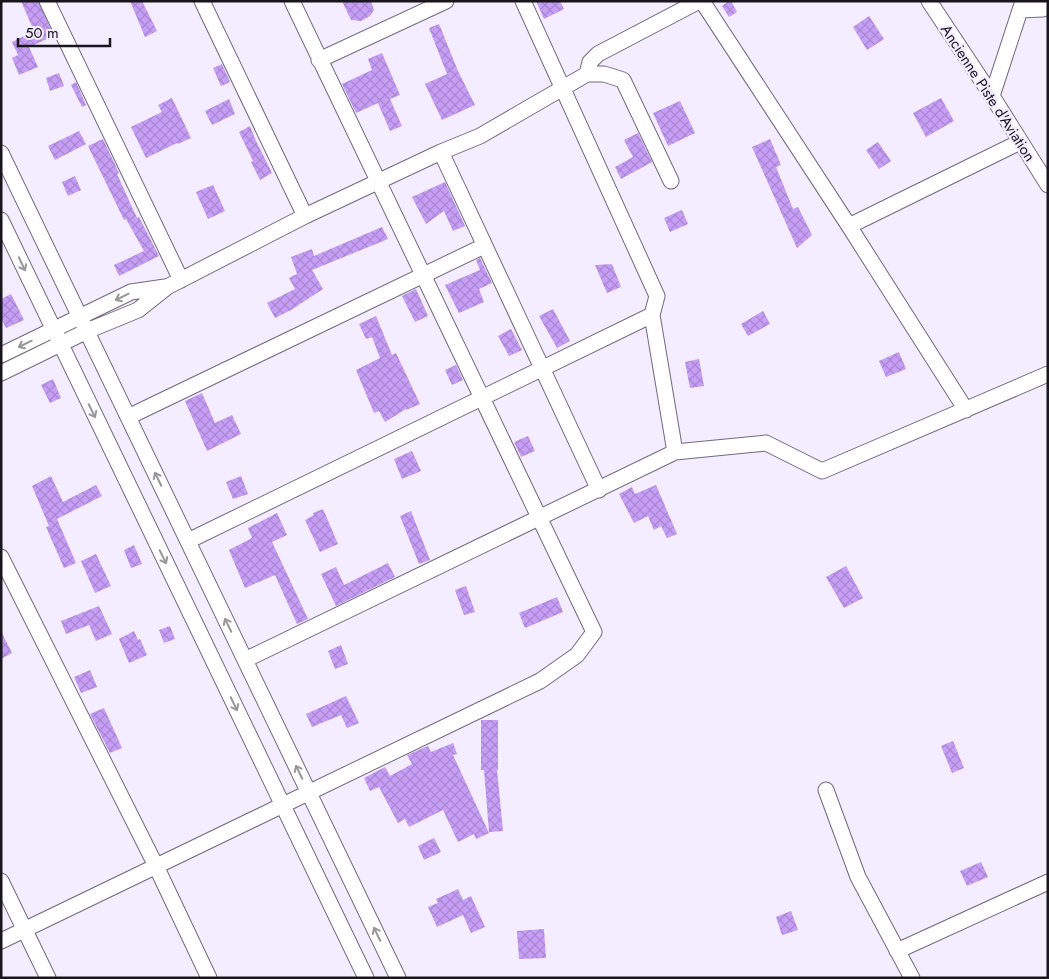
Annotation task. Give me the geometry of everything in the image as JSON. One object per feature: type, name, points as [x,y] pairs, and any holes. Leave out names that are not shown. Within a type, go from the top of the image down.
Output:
[{"type":"street","points":[[48,1],[174,283]]},
{"type":"street","points":[[202,1],[305,216]]},
{"type":"street","points":[[1,941],[540,681],[577,655],[594,632],[292,1]]},
{"type":"street","points":[[319,60],[446,1]]},
{"type":"street","points":[[523,1],[657,296],[652,315],[675,452]]},
{"type":"street","points":[[587,74],[590,62],[598,54],[701,1],[849,226],[966,410]]},
{"type":"street","name":"Ancienne Piste d'Aviation","points":[[928,1],[992,96],[1048,185]]},
{"type":"street","points":[[992,96],[1022,6],[1043,9],[1048,5]]},
{"type":"street","points":[[1,373],[56,337],[83,324],[138,310],[174,283],[305,216],[480,136],[587,74],[604,74],[623,80],[671,181]]},
{"type":"street","points":[[849,226],[1020,142]]},
{"type":"street","points":[[442,152],[484,246],[599,490]]},
{"type":"street","points":[[1,154],[398,978]]},
{"type":"street","points":[[1,220],[366,978]]},
{"type":"street","points":[[128,417],[484,246]]},
{"type":"street","points":[[188,540],[652,315]]},
{"type":"street","points":[[1,355],[56,337]]},
{"type":"street","points":[[245,660],[675,452],[766,443],[822,471],[1048,374]]},
{"type":"street","points":[[1,557],[156,866],[209,978]]},
{"type":"street","points":[[826,790],[858,877],[912,978]]},
{"type":"street","points":[[1,881],[48,978]]},
{"type":"street","points":[[897,951],[1048,882]]},
{"type":"building","points":[[21,1],[38,1],[54,36],[29,47],[38,67],[19,75],[12,58],[18,55],[12,42],[34,31]]},
{"type":"building","points":[[130,1],[142,1],[157,31],[145,37]]},
{"type":"building","points":[[342,1],[371,1],[374,10],[370,16],[361,21],[351,20]]},
{"type":"building","points":[[536,1],[560,1],[564,9],[544,19]]},
{"type":"building","points":[[731,1],[737,12],[729,17],[722,6]]},
{"type":"building","points":[[869,16],[884,39],[867,50],[853,27]]},
{"type":"building","points":[[439,24],[458,71],[475,105],[442,120],[425,84],[447,74],[429,28]]},
{"type":"building","points":[[382,53],[400,95],[390,99],[402,126],[390,131],[378,103],[356,113],[342,84],[372,70],[368,59]]},
{"type":"building","points":[[222,64],[230,82],[221,86],[213,68]]},
{"type":"building","points":[[59,73],[64,86],[50,91],[46,78]]},
{"type":"building","points":[[76,82],[86,105],[82,107],[71,85]]},
{"type":"building","points":[[172,98],[191,138],[146,158],[131,127],[162,112],[158,105]]},
{"type":"building","points":[[941,98],[954,121],[926,137],[913,113]]},
{"type":"building","points":[[229,99],[235,114],[212,125],[205,111]]},
{"type":"building","points":[[680,101],[695,133],[668,146],[653,113]]},
{"type":"building","points":[[250,126],[272,173],[260,180],[239,132]]},
{"type":"building","points":[[79,131],[86,144],[55,160],[48,146]]},
{"type":"building","points":[[638,133],[652,162],[621,179],[615,167],[633,157],[624,140]]},
{"type":"building","points":[[103,139],[137,218],[139,217],[159,256],[119,276],[114,265],[144,251],[126,219],[124,220],[88,146]]},
{"type":"building","points":[[770,139],[781,165],[776,167],[793,209],[798,207],[812,235],[797,248],[752,147]]},
{"type":"building","points":[[878,142],[891,161],[879,169],[866,150]]},
{"type":"building","points":[[75,176],[81,190],[68,196],[62,182]]},
{"type":"building","points":[[445,182],[465,226],[453,231],[444,211],[426,224],[412,197]]},
{"type":"building","points":[[213,185],[225,211],[208,219],[196,192]]},
{"type":"building","points":[[682,210],[688,224],[670,232],[664,218]]},
{"type":"building","points":[[382,227],[388,239],[312,270],[323,289],[275,318],[267,303],[295,289],[289,278],[297,274],[291,257],[312,249],[314,256]]},
{"type":"building","points":[[480,258],[492,283],[479,289],[484,302],[459,313],[445,285],[480,270],[476,260]]},
{"type":"building","points":[[612,264],[621,287],[607,293],[595,265]]},
{"type":"building","points":[[416,289],[428,316],[415,322],[402,296]]},
{"type":"building","points":[[11,294],[24,320],[6,328],[1,318],[1,299]]},
{"type":"building","points":[[553,309],[570,341],[557,348],[539,316]]},
{"type":"building","points":[[763,311],[770,324],[748,336],[741,324]]},
{"type":"building","points":[[376,316],[392,355],[396,353],[420,404],[406,409],[385,422],[379,411],[374,413],[356,370],[380,358],[372,337],[366,339],[359,324]]},
{"type":"building","points":[[511,329],[522,350],[509,356],[498,336]]},
{"type":"building","points":[[899,352],[906,369],[886,377],[879,361]]},
{"type":"building","points":[[699,359],[704,386],[690,388],[685,362]]},
{"type":"building","points":[[456,365],[463,380],[452,385],[445,370]]},
{"type":"building","points":[[53,379],[61,398],[50,403],[41,385]]},
{"type":"building","points":[[202,393],[215,423],[232,415],[241,434],[207,451],[185,401]]},
{"type":"building","points":[[528,436],[535,451],[521,457],[514,442]]},
{"type":"building","points":[[412,451],[421,471],[402,479],[394,459]]},
{"type":"building","points":[[51,476],[63,502],[96,485],[102,496],[57,519],[76,563],[64,568],[46,527],[49,526],[32,486]]},
{"type":"building","points":[[241,476],[248,494],[233,499],[226,482]]},
{"type":"building","points":[[656,485],[677,534],[667,538],[661,526],[654,530],[648,516],[634,523],[619,494],[632,487],[635,494]]},
{"type":"building","points":[[323,509],[338,544],[320,552],[305,520],[314,515],[313,513]]},
{"type":"building","points":[[411,511],[430,560],[419,564],[400,516]]},
{"type":"building","points":[[277,513],[287,535],[272,542],[308,619],[297,624],[275,575],[245,588],[229,550],[252,538],[248,528]]},
{"type":"building","points":[[134,545],[142,564],[131,568],[124,550]]},
{"type":"building","points":[[96,554],[111,586],[95,593],[81,561]]},
{"type":"building","points":[[388,563],[395,577],[336,606],[321,574],[336,567],[344,585]]},
{"type":"building","points":[[846,566],[863,598],[844,608],[826,577]]},
{"type":"building","points":[[466,586],[475,612],[464,615],[455,590]]},
{"type":"building","points":[[557,597],[563,612],[525,628],[519,613]]},
{"type":"building","points":[[99,606],[112,634],[96,641],[89,625],[66,634],[61,621]]},
{"type":"building","points":[[170,626],[175,639],[164,643],[159,630]]},
{"type":"building","points":[[1,631],[12,653],[1,659]]},
{"type":"building","points":[[134,631],[147,655],[129,663],[119,639]]},
{"type":"building","points":[[341,645],[348,664],[335,669],[328,651]]},
{"type":"building","points":[[90,670],[97,687],[81,693],[74,677]]},
{"type":"building","points":[[346,696],[359,723],[347,728],[341,715],[312,727],[306,714]]},
{"type":"building","points":[[104,708],[122,748],[110,753],[90,714]]},
{"type":"building","points":[[481,720],[498,720],[497,770],[503,831],[489,832],[484,770],[481,770]]},
{"type":"building","points":[[953,741],[964,768],[952,773],[941,746]]},
{"type":"building","points":[[453,743],[457,754],[453,755],[489,833],[476,839],[474,834],[458,842],[443,810],[409,827],[405,819],[398,823],[379,787],[370,791],[364,778],[385,767],[390,776],[412,764],[407,755],[428,746],[431,752]]},
{"type":"building","points":[[434,838],[441,852],[424,860],[418,846]]},
{"type":"building","points":[[981,862],[988,877],[967,886],[960,871]]},
{"type":"building","points":[[458,889],[463,900],[471,896],[485,927],[471,933],[463,915],[437,927],[428,907],[438,903],[436,899]]},
{"type":"building","points":[[791,911],[798,930],[782,935],[776,917]]},
{"type":"building","points":[[544,929],[546,958],[519,959],[517,931]]}]
